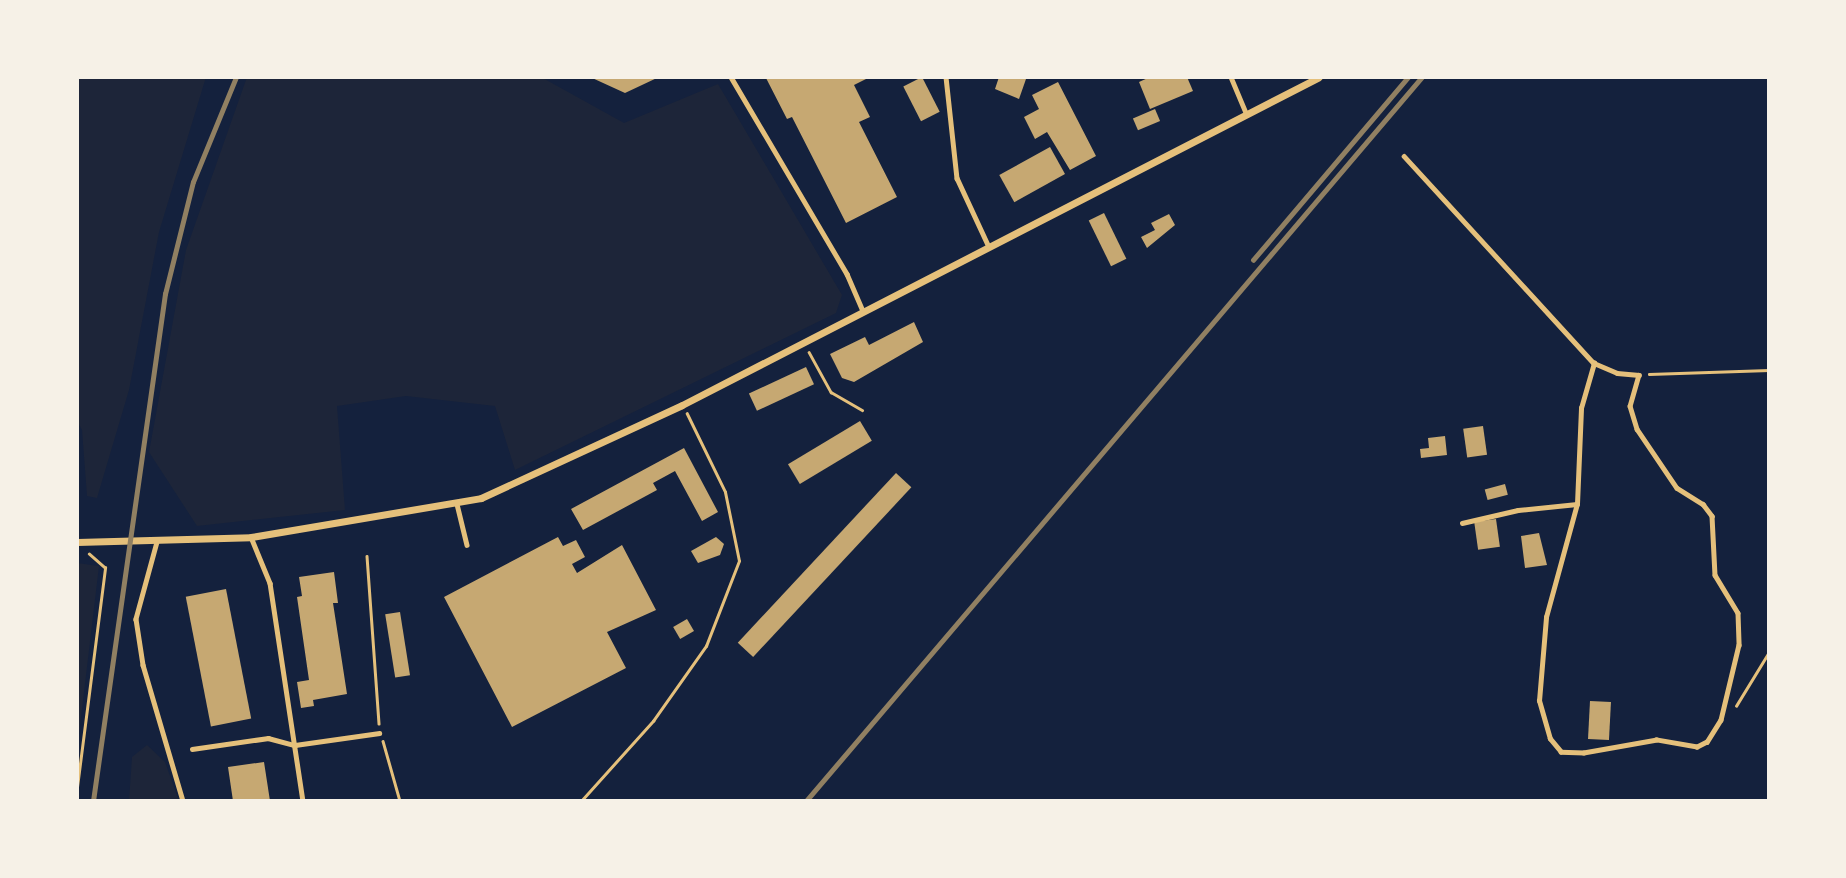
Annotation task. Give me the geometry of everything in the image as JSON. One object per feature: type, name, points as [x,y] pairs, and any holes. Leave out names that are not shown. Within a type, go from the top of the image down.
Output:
[{"type":"street","points":[[77,542],[157,542],[251,537],[481,498],[682,405],[1319,77]]},
{"type":"lane","points":[[731,77],[847,274],[863,311]]},
{"type":"lane","points":[[946,77],[957,178],[989,247]]},
{"type":"lane","points":[[1231,77],[1247,115]]},
{"type":"lane","points":[[1404,156],[1594,363],[1617,373],[1639,375],[1630,405],[1637,429],[1676,488],[1703,504],[1712,516],[1715,575],[1738,613],[1739,645],[1721,720],[1707,742],[1698,747],[1657,740],[1570,753],[1561,752],[1550,739],[1539,701],[1539,662],[1546,617],[1577,504],[1581,408],[1594,363]]},
{"type":"lane","points":[[457,504],[467,545]]},
{"type":"lane","points":[[1462,523],[1518,510],[1577,504]]},
{"type":"lane","points":[[251,537],[270,583],[303,801]]},
{"type":"lane","points":[[157,542],[136,618],[143,665],[183,801]]},
{"type":"lane","points":[[192,749],[268,738],[295,744],[379,733]]},
{"type":"path","points":[[803,343],[831,391],[862,410]]},
{"type":"path","points":[[1639,375],[1769,370]]},
{"type":"path","points":[[581,801],[653,721],[706,646],[739,561],[725,492],[682,405]]},
{"type":"path","points":[[77,787],[105,568],[87,553]]},
{"type":"path","points":[[367,556],[379,733],[389,753],[400,801]]},
{"type":"path","points":[[1721,720],[1738,704],[1769,652]]},
{"type":"shaded area","points":[[77,77],[206,77],[159,232],[129,390],[97,498],[87,496],[82,430],[77,421]]},
{"type":"shaded area","points":[[247,77],[541,77],[624,123],[718,84],[842,295],[836,313],[515,470],[495,406],[406,396],[337,406],[345,510],[197,526],[149,452],[186,250]]},
{"type":"shaded area","points":[[77,563],[99,566],[77,751]]},
{"type":"shaded area","points":[[147,745],[165,762],[179,801],[129,801],[132,757]]},
{"type":"building","points":[[590,77],[659,77],[625,93]]},
{"type":"building","points":[[870,77],[854,85],[870,117],[859,122],[897,197],[846,223],[792,117],[787,119],[766,78]]},
{"type":"building","points":[[922,77],[940,112],[921,121],[903,87]]},
{"type":"building","points":[[999,77],[1026,79],[1019,99],[995,89]]},
{"type":"building","points":[[1150,77],[1187,77],[1193,91],[1150,109],[1139,82]]},
{"type":"building","points":[[1058,82],[1096,156],[1070,170],[1047,132],[1035,139],[1024,117],[1039,109],[1032,95]]},
{"type":"building","points":[[1155,109],[1160,121],[1138,130],[1133,118]]},
{"type":"building","points":[[1050,147],[1065,174],[1014,202],[999,175]]},
{"type":"building","points":[[1104,213],[1126,259],[1111,266],[1089,220]]},
{"type":"building","points":[[1169,214],[1175,225],[1147,248],[1141,237],[1155,230],[1151,223]]},
{"type":"building","points":[[914,322],[923,342],[854,382],[842,378],[830,354],[865,337],[869,345]]},
{"type":"building","points":[[806,367],[814,384],[757,411],[749,394]]},
{"type":"building","points":[[860,421],[872,441],[800,484],[788,464]]},
{"type":"building","points":[[1483,426],[1487,455],[1467,458],[1463,429]]},
{"type":"building","points":[[1445,436],[1447,455],[1421,458],[1420,449],[1429,448],[1428,438]]},
{"type":"building","points":[[684,448],[718,512],[702,521],[675,471],[653,483],[657,490],[583,530],[571,509]]},
{"type":"building","points":[[896,473],[911,487],[753,657],[738,643]]},
{"type":"building","points":[[1505,484],[1508,495],[1488,500],[1485,489]]},
{"type":"building","points":[[1496,519],[1500,547],[1478,550],[1474,522]]},
{"type":"building","points":[[1539,533],[1547,565],[1525,568],[1521,536]]},
{"type":"building","points":[[558,537],[563,546],[576,540],[585,557],[572,564],[577,573],[622,545],[656,610],[607,632],[626,668],[512,727],[444,597]]},
{"type":"building","points":[[716,537],[724,544],[720,555],[698,563],[691,551]]},
{"type":"building","points":[[334,572],[338,603],[333,603],[347,694],[313,700],[314,706],[301,708],[297,682],[309,680],[297,597],[302,596],[299,577]]},
{"type":"building","points":[[226,589],[251,719],[211,726],[186,597]]},
{"type":"building","points":[[400,612],[410,675],[395,678],[385,614]]},
{"type":"building","points":[[687,619],[694,631],[680,639],[673,627]]},
{"type":"building","points":[[1590,701],[1611,702],[1609,740],[1588,739]]},
{"type":"building","points":[[264,762],[270,801],[233,801],[228,767]]},
{"type":"railway","points":[[93,801],[165,294],[193,182],[236,77]]},
{"type":"railway","points":[[1253,260],[1408,77]]},
{"type":"railway","points":[[806,801],[1422,77]]}]
